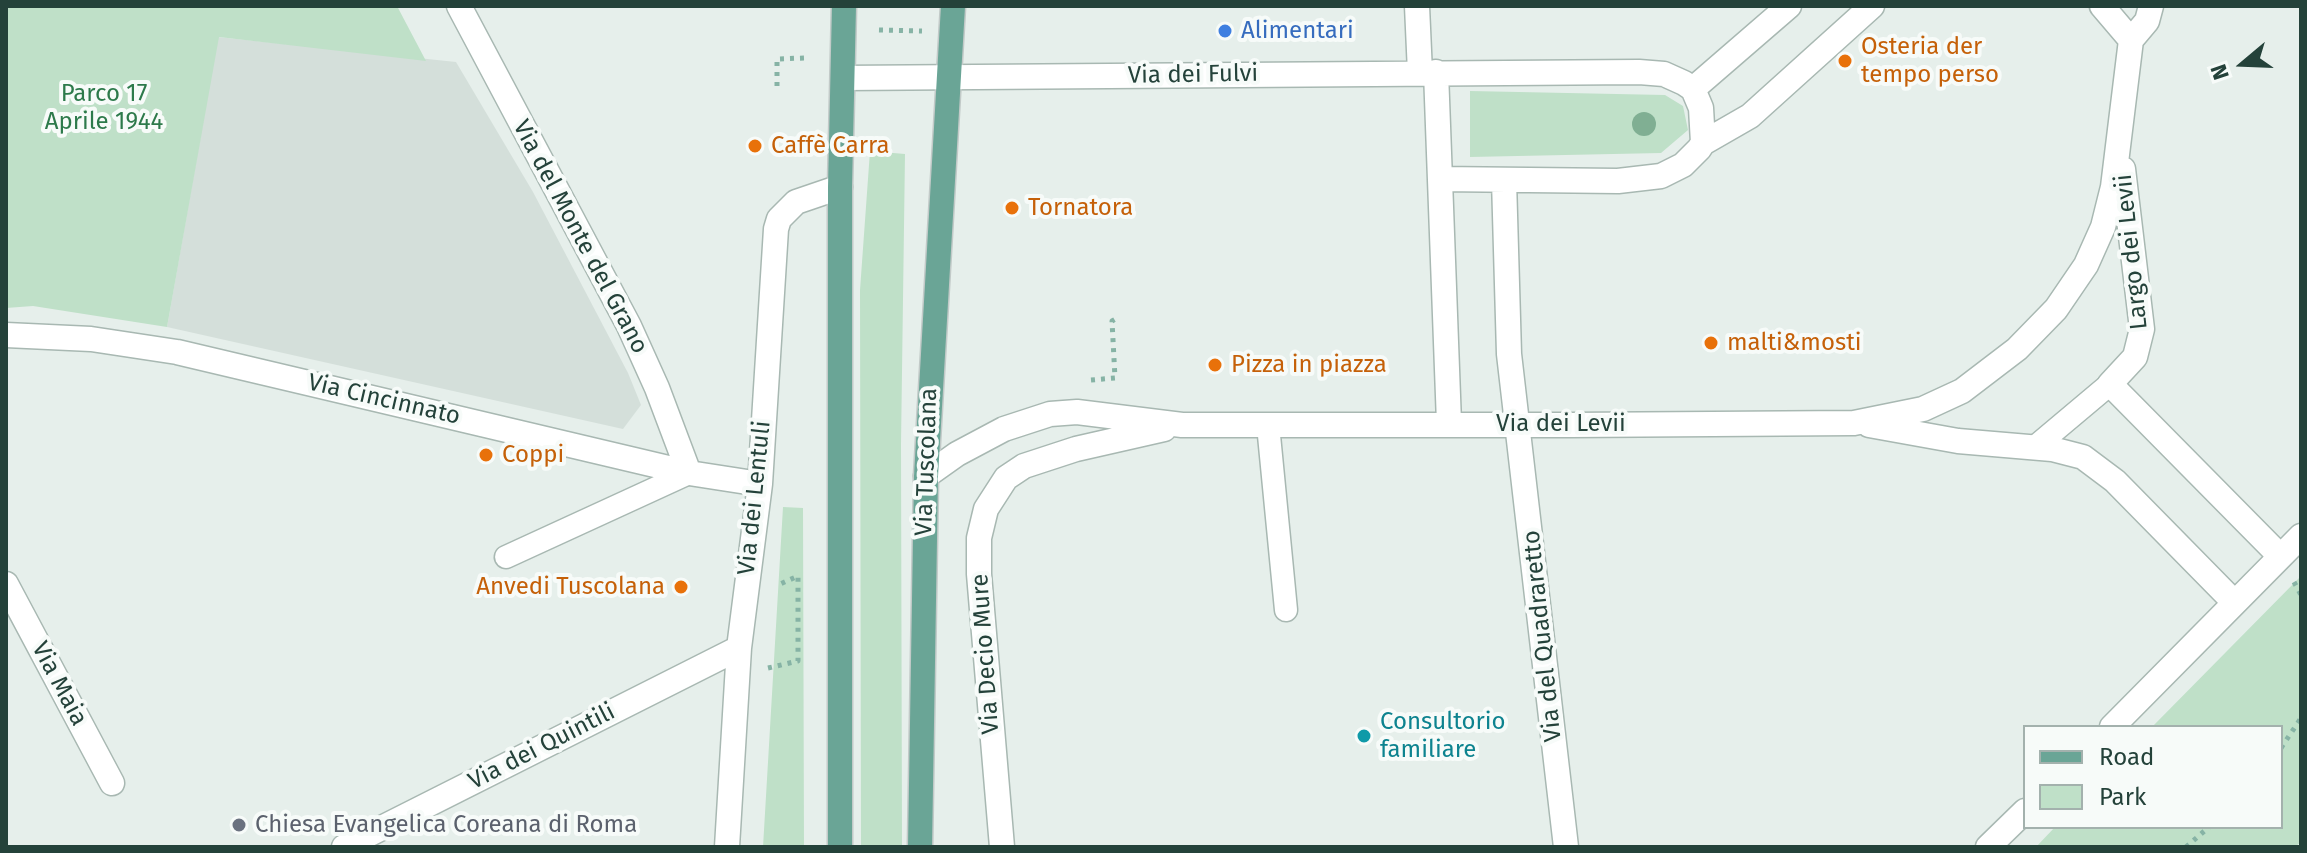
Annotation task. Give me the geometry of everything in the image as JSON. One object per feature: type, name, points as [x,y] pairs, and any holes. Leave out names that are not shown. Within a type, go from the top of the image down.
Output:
[{"type":"main road","points":[[840,847],[840,187],[844,6]]},
{"type":"main road","name":"Via Tuscolana","points":[[920,847],[926,476],[953,6]]},
{"type":"street","name":"Via del Monte del Grano","points":[[459,6],[629,326],[657,388],[689,473]]},
{"type":"street","points":[[1417,6],[1440,179],[1449,423]]},
{"type":"street","points":[[1703,143],[1703,119],[1693,89],[1789,6]]},
{"type":"street","points":[[1440,179],[1648,179],[1683,165],[1703,143],[1750,116],[1872,6]]},
{"type":"street","points":[[2102,6],[2131,40]]},
{"type":"street","points":[[2120,147],[2131,40],[2147,21],[2151,6]]},
{"type":"street","name":"Via dei Fulvi","points":[[950,77],[1652,72],[1673,78],[1693,89]]},
{"type":"street","points":[[843,78],[950,77]]},
{"type":"street","name":"Largo dei Levii","points":[[2110,384],[2135,357],[2142,329],[2120,147]]},
{"type":"street","name":"Largo dei Levii","points":[[1854,423],[1923,409],[1962,391],[2042,326],[2070,290],[2095,246],[2109,207],[2120,147]]},
{"type":"street","name":"Via del Quadraretto","points":[[1504,180],[1508,333],[1566,847]]},
{"type":"street","name":"Via dei Lentuli","points":[[727,847],[739,648],[760,484],[776,229],[779,219],[796,202],[840,187]]},
{"type":"street","name":"Via Cincinnato","points":[[6,335],[91,339],[177,352],[689,473],[760,484]]},
{"type":"street","points":[[2110,384],[2280,556]]},
{"type":"street","name":"Via dei Levii","points":[[926,476],[957,454],[1004,429],[1050,414],[1077,412],[1182,425],[1854,423]]},
{"type":"street","points":[[1854,423],[1958,441],[2069,452],[2100,468],[2233,601]]},
{"type":"street","name":"Via dei Levii","points":[[1014,472],[1076,449],[1182,425]]},
{"type":"street","name":"Via Decio Mure","points":[[1002,847],[979,538],[986,509],[998,488],[1014,472]]},
{"type":"street","points":[[2114,725],[2233,601],[2301,536]]},
{"type":"street","name":"Via Maia","points":[[6,584],[112,783]]},
{"type":"street","name":"Via dei Quintili","points":[[344,847],[739,648]]},
{"type":"street","points":[[1988,847],[2023,813]]},
{"type":"lane","points":[[2035,447],[2110,384]]},
{"type":"lane","points":[[1268,425],[1286,610]]},
{"type":"lane","points":[[506,557],[689,473]]},
{"type":"path","points":[[879,30],[924,31]]},
{"type":"path","points":[[777,86],[777,59],[804,58]]},
{"type":"path","points":[[1090,380],[1115,378],[1112,321],[1119,317]]},
{"type":"path","points":[[767,668],[798,661],[798,576],[771,588]]},
{"type":"path","points":[[798,610],[806,610]]},
{"type":"path","points":[[2283,745],[2301,718]]},
{"type":"path","points":[[2186,847],[2207,829]]},
{"type":"shaded area","points":[[218,37],[456,62],[533,192],[628,373],[641,405],[623,429],[167,327]]},
{"type":"green space","name":"Parco 17 Aprile 1944","points":[[6,6],[397,6],[426,61],[219,37],[167,327],[33,306],[6,308]]},
{"type":"green space","points":[[1470,91],[1665,95],[1683,106],[1688,130],[1661,153],[1470,157]]},
{"type":"green space","points":[[870,151],[905,154],[901,444],[902,847],[861,847],[860,290]]},
{"type":"green space","points":[[783,507],[803,508],[804,847],[763,847]]},
{"type":"green space","points":[[2301,576],[2301,842],[2295,847],[2036,847],[2053,829],[2283,829],[2283,725],[2154,725]]},
{"type":"place","name":"Alimentari","points":[[1225,31]]},
{"type":"place","name":"Osteria der tempo perso","points":[[1845,61]]},
{"type":"place","name":"Caffè Carra","points":[[755,146]]},
{"type":"place","name":"Tornatora","points":[[1012,208]]},
{"type":"place","name":"malti&mosti","points":[[1711,343]]},
{"type":"place","name":"Pizza in piazza","points":[[1215,365]]},
{"type":"place","name":"Coppi","points":[[486,455]]},
{"type":"place","name":"Anvedi Tuscolana","points":[[681,587]]},
{"type":"place","name":"Consultorio familiare","points":[[1364,736]]},
{"type":"place","name":"Chiesa Evangelica Coreana di Roma","points":[[239,825]]}]
